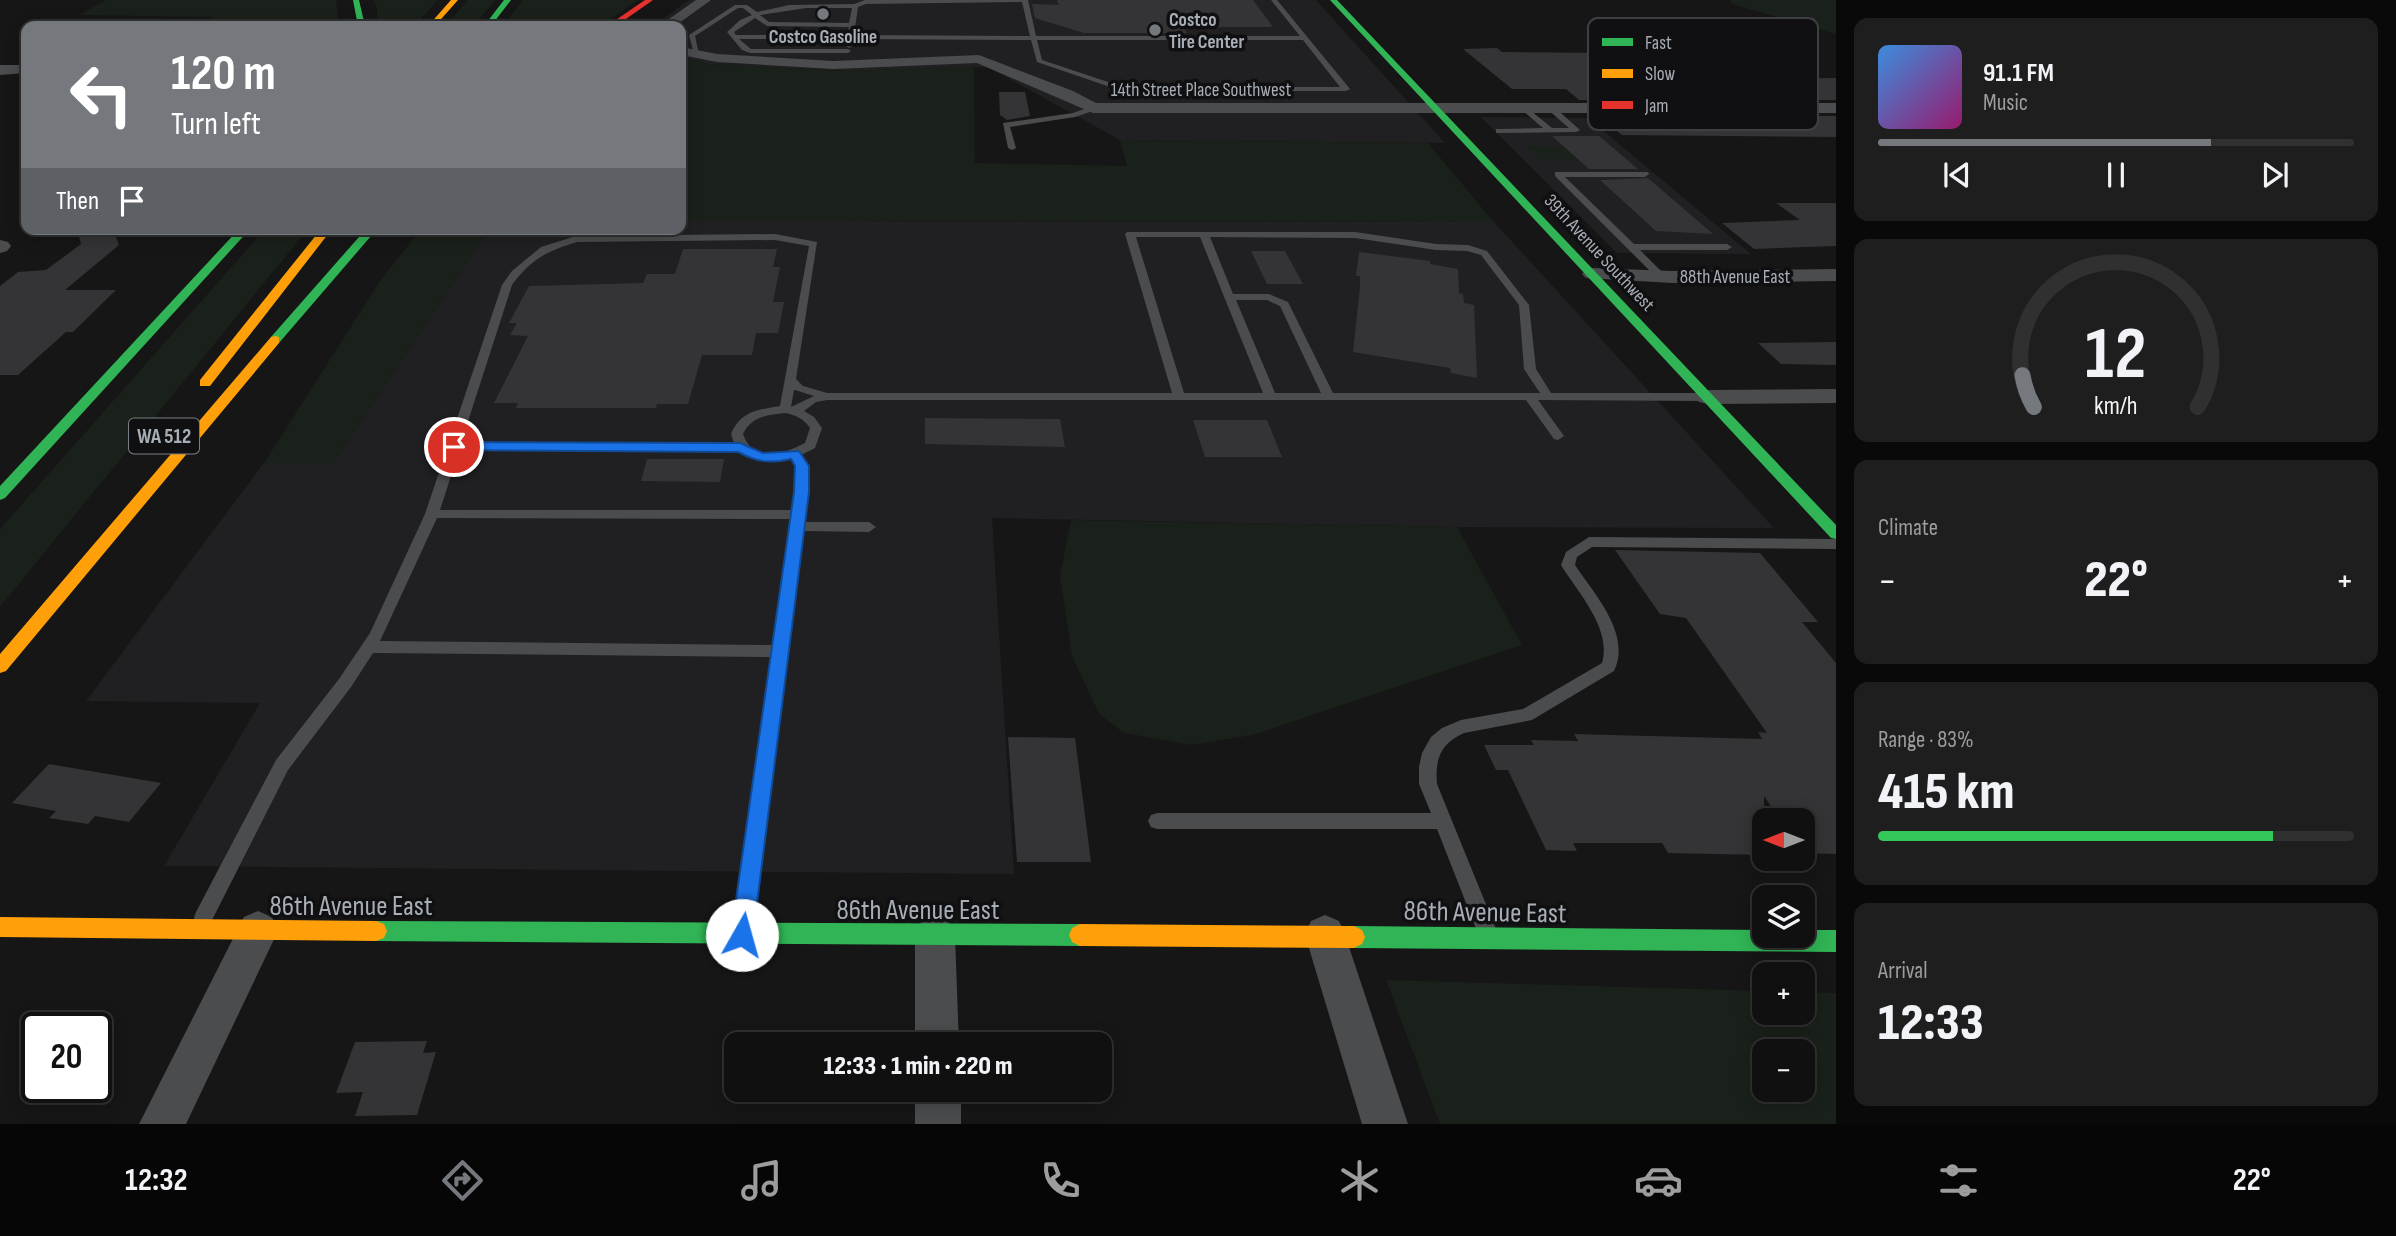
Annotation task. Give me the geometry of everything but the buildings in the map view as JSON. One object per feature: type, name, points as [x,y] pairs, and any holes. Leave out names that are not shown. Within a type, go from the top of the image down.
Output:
[{"type":"main road","points":[[356,0],[361,21]]},
{"type":"main road","points":[[435,21],[454,0]]},
{"type":"main road","points":[[491,21],[508,0]]},
{"type":"main road","points":[[618,21],[650,0]]},
{"type":"main road","name":"39th Avenue Southwest","points":[[1333,0],[1438,108],[1836,534]]},
{"type":"main road","points":[[0,494],[221,235]]},
{"type":"main road","points":[[0,494],[239,235]]},
{"type":"main road","name":"WA 512","points":[[198,393],[322,235]]},
{"type":"main road","points":[[0,666],[367,235]]},
{"type":"main road","points":[[0,643],[34,600]]},
{"type":"main road","name":"86th Avenue East","points":[[0,927],[742,935],[1325,935],[1836,941]]},
{"type":"street","points":[[674,21],[705,0]]},
{"type":"street","name":"14th Street Place Southwest","points":[[689,52],[728,59],[979,60],[1067,94],[1093,108],[1588,108]]},
{"type":"street","points":[[0,69],[21,69]]},
{"type":"street","name":"14th Street Place Southwest","points":[[1818,108],[1836,108]]},
{"type":"street","name":"88th Avenue East","points":[[1593,274],[1662,277],[1836,275]]},
{"type":"street","points":[[1707,397],[1836,396]]},
{"type":"street","points":[[162,1124],[258,931]]},
{"type":"street","points":[[1325,935],[1385,1124]]},
{"type":"street","points":[[935,936],[937,1032]]},
{"type":"street","points":[[937,1102],[938,1124]]},
{"type":"lane","points":[[689,52],[694,32],[737,6],[745,6],[767,24],[854,15],[873,1],[1025,0],[1040,61],[1122,89],[1346,89],[1274,0]]},
{"type":"lane","points":[[772,12],[854,15],[847,58],[750,51],[744,49],[730,32],[753,15],[772,12]]},
{"type":"lane","points":[[733,37],[1304,38]]},
{"type":"lane","points":[[1257,89],[1269,108]]},
{"type":"lane","points":[[1012,148],[1006,125],[1075,115],[1093,108]]},
{"type":"lane","points":[[1525,108],[1550,130]]},
{"type":"lane","points":[[1499,131],[1576,130],[1550,108]]},
{"type":"lane","points":[[1645,174],[1558,174],[1662,277]]},
{"type":"lane","points":[[1179,396],[1130,234],[1355,235],[1476,250],[1483,253],[1524,305],[1530,369],[1548,397]]},
{"type":"lane","points":[[1205,235],[1270,396]]},
{"type":"lane","points":[[196,930],[282,765],[369,647],[432,514],[507,285],[516,273],[544,249],[576,239],[775,237],[814,244],[790,379],[790,410]]},
{"type":"lane","points":[[1632,247],[1727,247]]},
{"type":"lane","points":[[1230,297],[1269,297],[1284,304],[1329,397]]},
{"type":"lane","points":[[790,379],[799,388],[827,396]]},
{"type":"lane","points":[[790,410],[827,396],[1707,397]]},
{"type":"lane","points":[[1530,397],[1558,436]]},
{"type":"lane","points":[[454,447],[740,447],[761,458],[775,458],[794,454],[810,445],[816,428],[805,415],[790,410],[771,410],[748,418],[736,432],[740,447]]},
{"type":"lane","points":[[742,935],[797,521],[802,466],[794,454]]},
{"type":"lane","points":[[432,514],[797,521],[869,527]]},
{"type":"lane","points":[[1489,937],[1428,784],[1426,767],[1437,742],[1461,727],[1526,715],[1609,667],[1614,659],[1613,640],[1568,565],[1578,547],[1589,542],[1836,544]]},
{"type":"lane","points":[[369,647],[780,651]]},
{"type":"lane","points":[[1157,821],[1443,821]]},
{"type":"shaded area","points":[[106,0],[336,0],[338,21],[208,21],[214,17],[79,15]]},
{"type":"shaded area","points":[[374,0],[438,0],[419,21],[377,21]]},
{"type":"shaded area","points":[[468,0],[495,0],[478,21],[449,21]]},
{"type":"shaded area","points":[[523,0],[638,0],[608,21],[507,21]]},
{"type":"shaded area","points":[[689,0],[1316,0],[1445,143],[1120,140],[988,67],[848,71],[708,64],[686,59],[686,21],[660,21]]},
{"type":"shaded area","points":[[1730,0],[1836,0],[1836,34],[1818,29],[1818,18],[1781,18],[1732,4]]},
{"type":"shaded area","points":[[686,59],[708,64],[848,71],[974,66],[975,163],[1127,166],[1120,140],[1428,143],[1494,222],[686,221]]},
{"type":"shaded area","points":[[1481,117],[1588,118],[1588,130],[1602,130],[1751,254],[1617,253]]},
{"type":"shaded area","points":[[1527,146],[1566,146],[1616,160],[1542,160]]},
{"type":"shaded area","points":[[686,221],[1494,222],[1774,528],[1457,527],[992,518],[1014,874],[164,866],[260,703],[86,701],[264,463],[333,463],[485,235],[686,235]]},
{"type":"shaded area","points":[[260,235],[303,235],[0,607],[0,529]]},
{"type":"shaded area","points":[[416,235],[485,235],[333,463],[264,463],[380,281]]},
{"type":"shaded area","points":[[1071,520],[1457,527],[1522,645],[1253,735],[1191,745],[1124,733],[1099,714],[1072,656],[1060,576]]},
{"type":"shaded area","points":[[1386,980],[1752,991],[1752,1025],[1815,1025],[1815,992],[1836,993],[1836,1124],[1440,1124]]},
{"type":"traffic: fast","points":[[356,0],[361,21]]},
{"type":"traffic: fast","points":[[491,21],[508,0]]},
{"type":"traffic: fast","points":[[1333,0],[1836,534]]},
{"type":"traffic: fast","points":[[0,495],[239,235]]},
{"type":"traffic: fast","points":[[275,340],[367,235]]},
{"type":"traffic: fast","points":[[376,931],[1080,935]]},
{"type":"traffic: fast","points":[[1354,937],[1836,941]]},
{"type":"traffic: slow","points":[[436,21],[455,0]]},
{"type":"traffic: slow","points":[[205,383],[322,235]]},
{"type":"traffic: slow","points":[[0,666],[275,340]]},
{"type":"traffic: slow","points":[[0,927],[376,931]]},
{"type":"traffic: slow","points":[[1080,935],[1354,937]]},
{"type":"traffic: jam","points":[[618,21],[650,0]]},
{"type":"place","name":"Costco Gasoline","points":[[823,14]]},
{"type":"place","name":"Costco Tire Center","points":[[1155,30]]},
{"type":"route","points":[[454,447],[740,447],[761,458],[789,457],[794,454],[802,466],[803,480],[742,935]]}]
